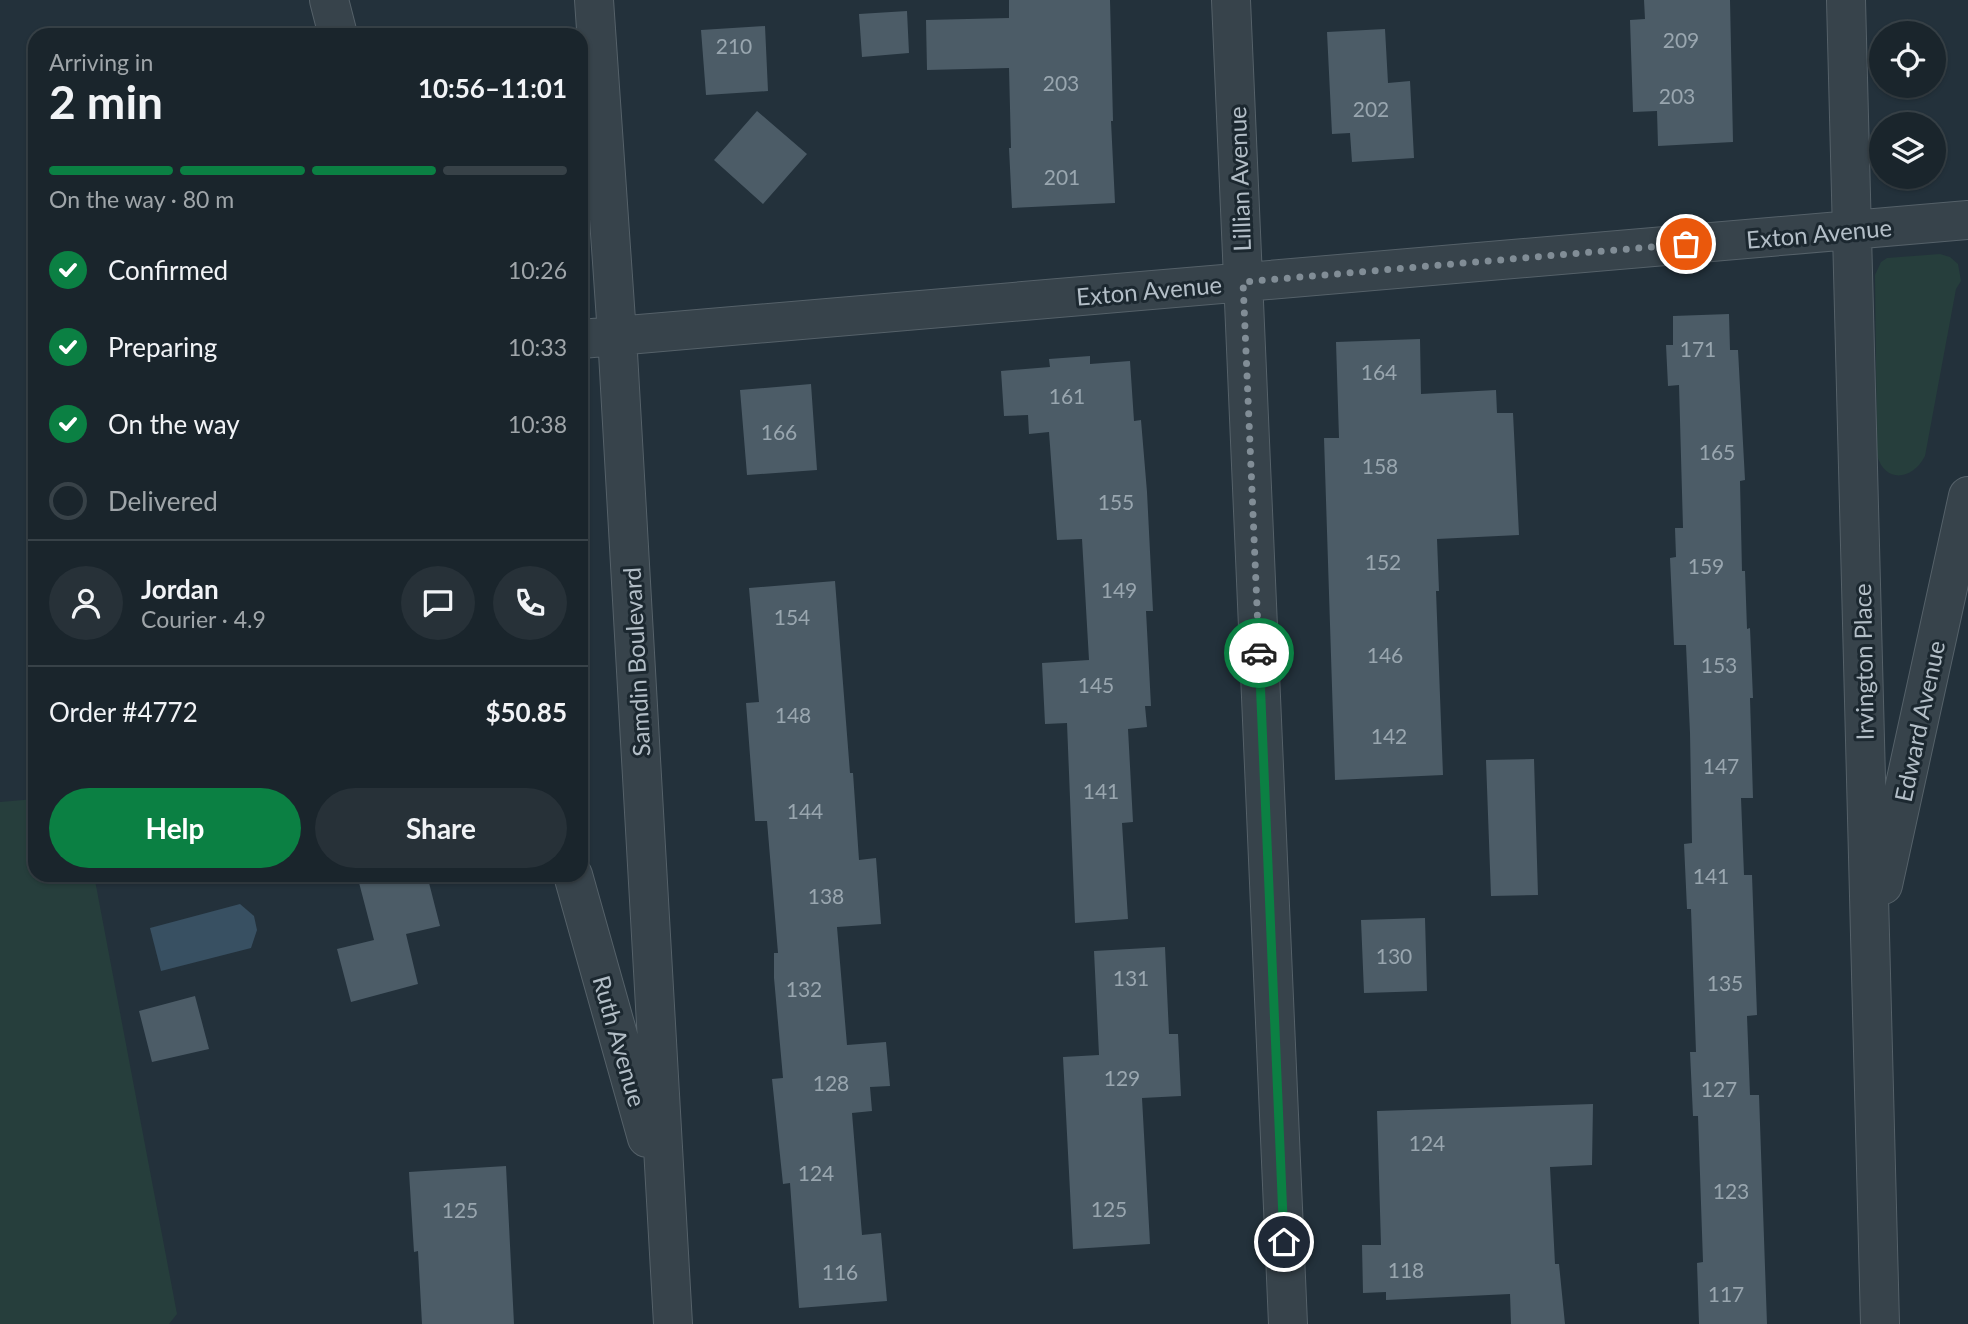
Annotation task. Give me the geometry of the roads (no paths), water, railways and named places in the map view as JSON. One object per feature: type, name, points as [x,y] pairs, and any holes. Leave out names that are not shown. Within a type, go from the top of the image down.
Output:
[{"type":"street","points":[[329,0],[336,28]]},
{"type":"street","name":"Samdin Boulevard","points":[[594,0],[599,337],[667,1208],[673,1324]]},
{"type":"street","name":"Lillian Avenue","points":[[1231,0],[1288,1324]]},
{"type":"street","name":"Irvington Place","points":[[1846,0],[1880,1324]]},
{"type":"street","name":"Exton Avenue","points":[[599,337],[1968,220]]},
{"type":"street","name":"Edward Avenue","points":[[1870,945],[1968,496]]},
{"type":"street","name":"Ruth Avenue","points":[[575,882],[667,1208]]},
{"type":"water","points":[[240,904],[254,916],[257,930],[251,948],[161,971],[150,928]]}]
